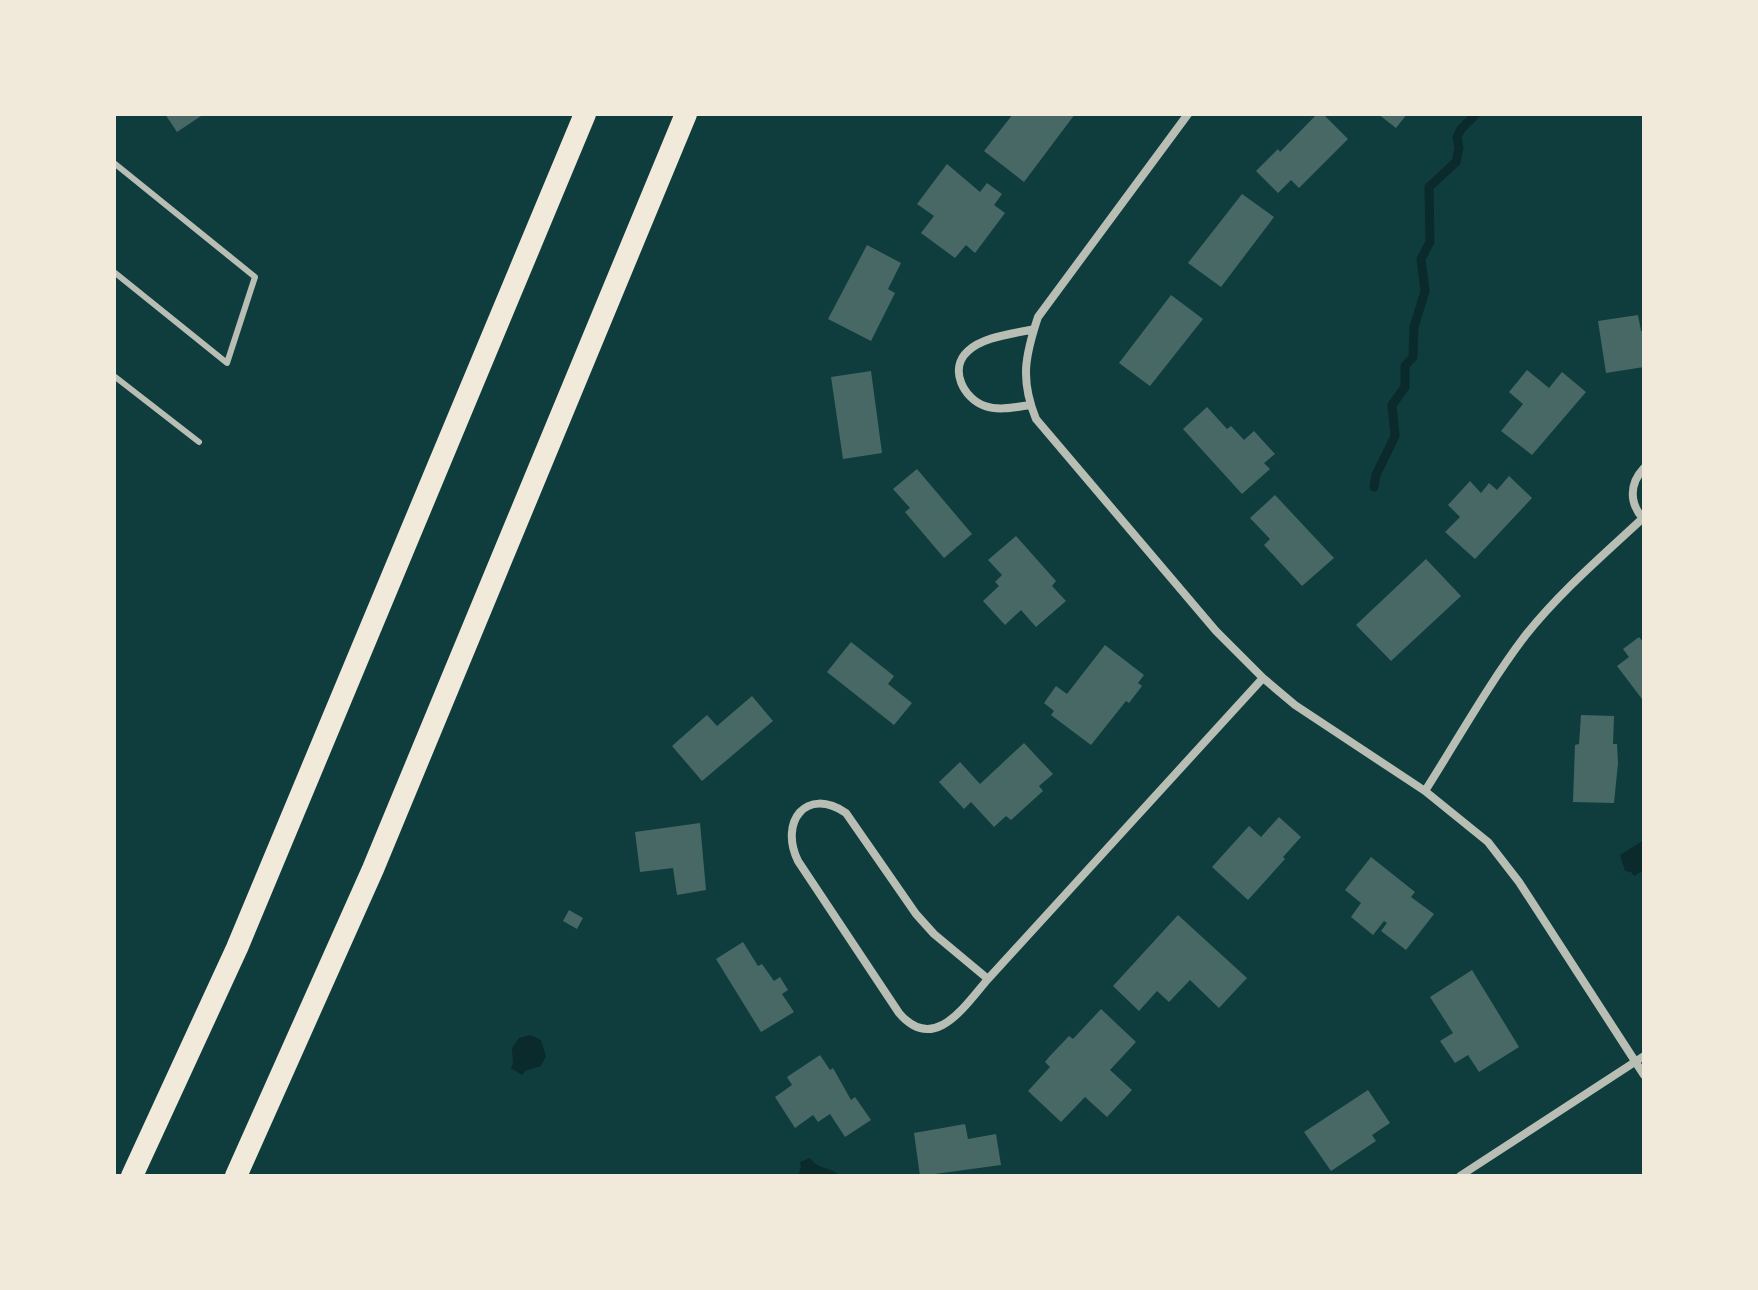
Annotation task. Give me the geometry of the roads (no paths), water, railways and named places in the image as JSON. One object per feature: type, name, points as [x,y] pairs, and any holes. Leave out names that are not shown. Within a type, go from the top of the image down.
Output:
[{"type":"highway","points":[[132,1176],[237,948],[585,114]]},
{"type":"highway","points":[[236,1176],[373,869],[686,114]]},
{"type":"street","points":[[1188,114],[1054,293],[1034,329],[1025,369],[1025,385],[1036,419],[1216,631],[1263,678],[1295,705],[1425,791],[1488,842],[1505,861],[1644,1075]]},
{"type":"street","points":[[1030,405],[987,407],[964,391],[959,375],[965,353],[978,343],[1034,329]]},
{"type":"street","points":[[1425,791],[1524,638],[1561,596],[1643,520],[1635,510],[1633,487],[1644,468]]},
{"type":"street","points":[[988,979],[934,934],[916,914],[846,813],[834,805],[819,803],[806,807],[795,817],[791,847],[798,861],[905,1021],[914,1028],[927,1030],[939,1027],[961,1010],[1263,678]]},
{"type":"street","points":[[1460,1176],[1644,1056]]},
{"type":"lane","points":[[114,163],[255,277],[227,363],[114,272]]},
{"type":"lane","points":[[114,376],[199,442]]},
{"type":"water","points":[[1644,840],[1644,870],[1634,876],[1625,871],[1620,855]]},
{"type":"water","points":[[530,1035],[541,1040],[546,1056],[541,1066],[522,1075],[511,1068],[512,1048],[519,1038]]},
{"type":"water","points":[[810,1158],[817,1165],[840,1176],[798,1176],[800,1162]]},
{"type":"waterway","points":[[1374,487],[1376,475],[1395,436],[1392,405],[1405,387],[1405,366],[1413,357],[1414,327],[1425,291],[1421,259],[1430,242],[1429,187],[1456,162],[1459,148],[1457,137],[1476,114]]}]
